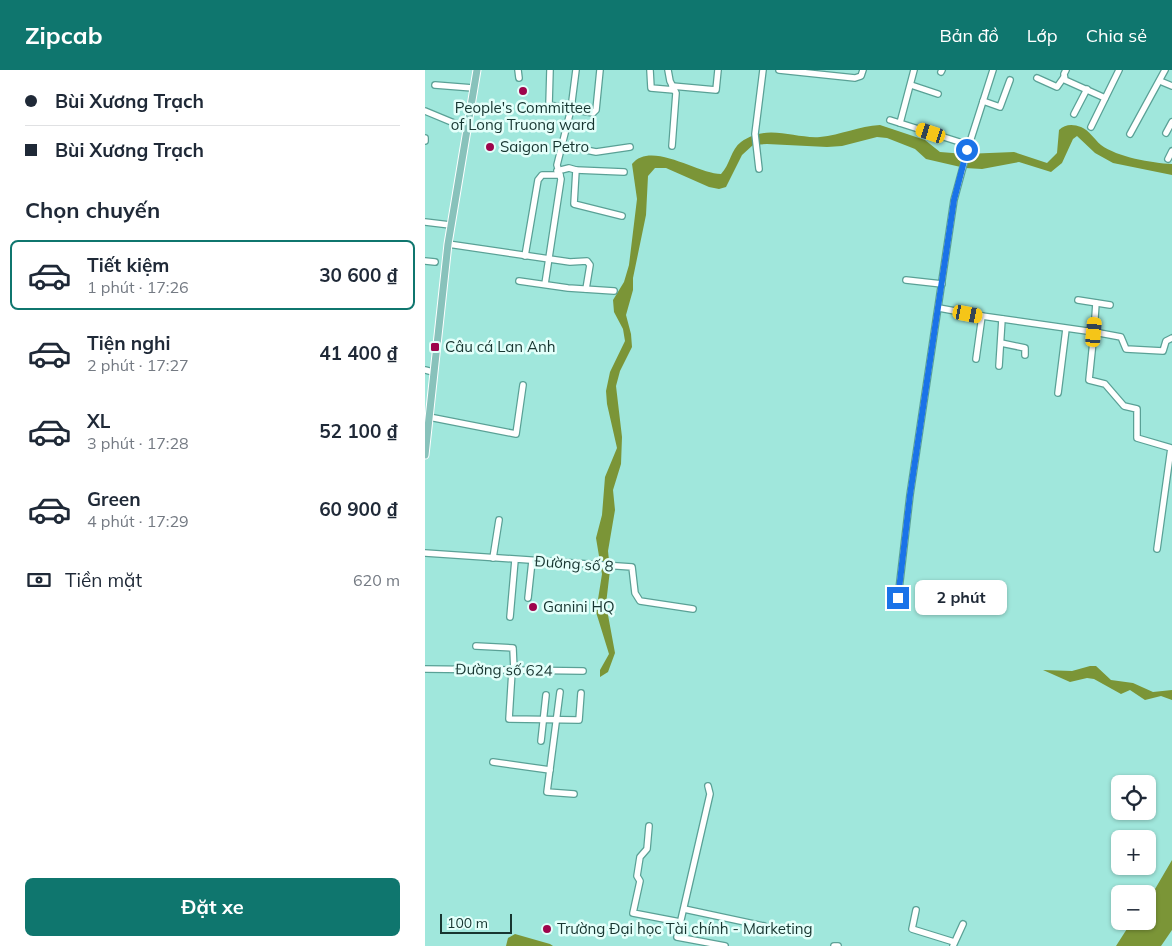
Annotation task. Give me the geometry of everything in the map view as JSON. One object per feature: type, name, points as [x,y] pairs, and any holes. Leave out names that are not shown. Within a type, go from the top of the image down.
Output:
[{"type":"main road","points":[[425,456],[429,417],[429,371],[450,225],[477,70]]},
{"type":"street","points":[[518,70],[519,78]]},
{"type":"street","points":[[549,70],[549,105],[595,112],[599,70]]},
{"type":"street","points":[[545,284],[561,179],[559,173],[561,145],[571,109],[576,70]]},
{"type":"street","points":[[650,70],[651,88],[715,90],[718,70]]},
{"type":"street","points":[[668,70],[673,88],[672,146]]},
{"type":"street","points":[[759,169],[755,132],[763,70]]},
{"type":"street","points":[[779,70],[855,78],[861,76],[863,70]]},
{"type":"street","points":[[900,122],[915,70]]},
{"type":"street","points":[[898,598],[910,495],[954,200],[968,147],[993,70]]},
{"type":"street","points":[[1037,78],[1057,87],[1064,78],[1066,70]]},
{"type":"street","points":[[1091,127],[1119,70]]},
{"type":"street","points":[[1130,134],[1165,70]]},
{"type":"street","points":[[1064,78],[1105,98]]},
{"type":"street","points":[[983,101],[1000,107],[1010,80]]},
{"type":"street","points":[[1160,81],[1172,86]]},
{"type":"street","points":[[435,85],[473,88]]},
{"type":"street","points":[[911,85],[938,94]]},
{"type":"street","points":[[1074,114],[1087,89]]},
{"type":"street","points":[[425,112],[466,128]]},
{"type":"street","points":[[890,120],[968,147]]},
{"type":"street","points":[[1167,133],[1172,122]]},
{"type":"street","points":[[561,145],[596,152],[630,146]]},
{"type":"street","points":[[1168,159],[1172,151]]},
{"type":"street","points":[[525,256],[538,180],[542,175],[559,173],[569,168],[624,172]]},
{"type":"street","points":[[577,170],[574,204],[622,216]]},
{"type":"street","points":[[425,222],[450,225]]},
{"type":"street","points":[[447,244],[549,260],[589,262],[586,289]]},
{"type":"street","points":[[425,261],[435,262]]},
{"type":"street","points":[[907,280],[942,284]]},
{"type":"street","points":[[519,281],[615,291]]},
{"type":"street","points":[[1078,300],[1110,305]]},
{"type":"street","points":[[1097,303],[1089,380],[1105,384],[1124,406],[1137,409],[1137,438],[1171,448],[1157,549]]},
{"type":"street","points":[[939,308],[1121,336],[1126,349],[1163,351],[1166,341],[1172,338]]},
{"type":"street","points":[[976,359],[982,316]]},
{"type":"street","points":[[999,366],[1002,319]]},
{"type":"street","points":[[1058,393],[1067,329]]},
{"type":"street","points":[[1001,343],[1025,348],[1025,355]]},
{"type":"street","points":[[429,417],[516,434],[523,385]]},
{"type":"street","points":[[493,558],[499,520]]},
{"type":"street","name":"Đường số 8","points":[[425,553],[633,568],[635,593],[640,601],[693,609]]},
{"type":"street","points":[[510,617],[515,560]]},
{"type":"street","points":[[528,598],[532,561]]},
{"type":"street","points":[[476,646],[513,648],[509,719],[579,720],[581,693]]},
{"type":"street","name":"Đường số 624","points":[[425,669],[583,671]]},
{"type":"street","points":[[560,692],[547,792],[574,794]]},
{"type":"street","points":[[541,741],[545,720],[546,696]]},
{"type":"street","points":[[493,762],[550,770]]},
{"type":"street","points":[[708,786],[710,794],[677,937],[725,946]]},
{"type":"street","points":[[649,826],[647,849],[641,857],[637,876],[640,881],[633,913],[680,922]]},
{"type":"street","points":[[684,909],[764,926]]},
{"type":"street","points":[[916,910],[912,929],[954,945],[963,924]]},
{"type":"shaded area","points":[[880,125],[925,140],[940,152],[965,154],[1014,152],[1047,163],[1057,153],[1059,130],[1069,125],[1075,125],[1084,128],[1101,145],[1116,153],[1145,161],[1172,164],[1172,175],[1113,163],[1095,153],[1077,136],[1073,139],[1062,163],[1051,172],[1019,162],[982,169],[965,168],[926,159],[915,149],[887,138],[877,137],[842,146],[827,147],[753,145],[742,155],[726,187],[719,189],[709,187],[666,168],[655,168],[648,176],[646,215],[633,278],[633,290],[626,315],[632,347],[620,371],[616,386],[622,437],[621,464],[613,490],[615,510],[608,551],[610,570],[606,604],[615,653],[608,672],[600,677],[600,670],[609,654],[596,612],[602,574],[596,538],[602,515],[605,477],[617,448],[606,391],[610,372],[625,341],[623,329],[614,312],[613,300],[624,282],[629,265],[637,199],[632,164],[640,158],[651,155],[675,160],[711,173],[721,174],[738,145],[751,136],[761,133],[781,133],[820,137]]},
{"type":"shaded area","points":[[1096,666],[1111,680],[1133,683],[1153,692],[1172,690],[1172,700],[1161,696],[1145,700],[1130,690],[1121,694],[1094,679],[1087,678],[1070,682],[1043,670],[1072,671]]},
{"type":"shaded area","points":[[1172,860],[1172,930],[1161,946],[1116,946],[1126,930],[1156,930],[1156,887]]},
{"type":"shaded area","points":[[515,934],[553,946],[506,946],[508,938]]},
{"type":"place","name":"People's Committee of Long Truong ward","points":[[523,91]]},
{"type":"place","name":"Saigon Petro","points":[[490,147]]},
{"type":"place","name":"Câu cá Lan Anh","points":[[435,347]]},
{"type":"place","name":"Ganini HQ","points":[[533,607]]},
{"type":"place","name":"Trường Đại học Tài chính - Marketing","points":[[547,929]]},
{"type":"route","points":[[898,598],[910,495],[954,200],[967,150]]}]
